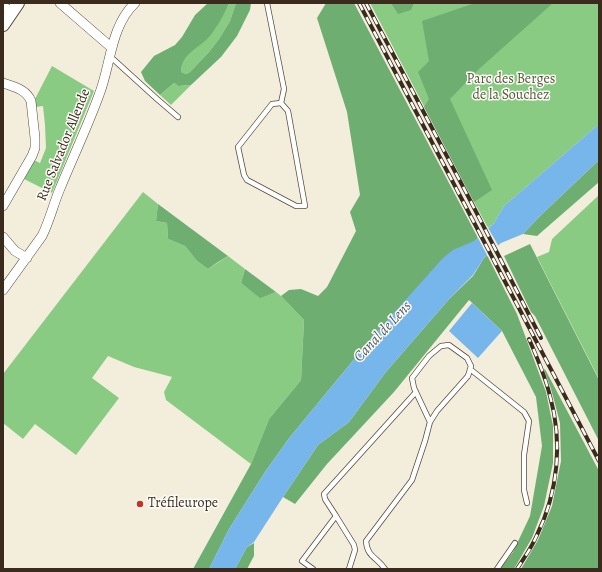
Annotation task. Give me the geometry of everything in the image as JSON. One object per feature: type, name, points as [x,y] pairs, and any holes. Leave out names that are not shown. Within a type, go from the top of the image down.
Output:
[{"type":"street","points":[[60,3],[112,48]]},
{"type":"street","name":"Rue Salvador Allende","points":[[3,290],[42,236],[99,95],[119,27],[127,12],[136,3]]},
{"type":"street","points":[[3,25],[11,7]]},
{"type":"street","points":[[3,83],[19,89],[29,95],[35,138],[35,148],[32,156],[3,206]]},
{"type":"street","points":[[3,238],[15,251],[27,258]]},
{"type":"lane","points":[[267,3],[284,89],[281,103]]},
{"type":"lane","points":[[110,57],[178,117]]},
{"type":"lane","points":[[281,103],[288,111],[305,206],[296,206],[247,180],[244,175],[238,147],[272,104],[281,103]]},
{"type":"lane","points":[[385,569],[382,564],[366,549],[366,540],[412,480],[430,422],[437,411],[468,376],[471,366],[467,358],[449,345],[441,346],[429,356],[412,378],[414,388],[430,422]]},
{"type":"lane","points":[[470,369],[524,412],[528,421],[524,455],[524,490],[527,503]]},
{"type":"lane","points":[[349,569],[355,550],[354,545],[324,494],[416,392]]},
{"type":"lane","points":[[313,569],[302,561],[336,516]]},
{"type":"lane","points":[[497,569],[515,543]]},
{"type":"green space","points":[[208,3],[229,3],[221,20],[210,36],[184,60],[181,72],[186,74],[190,72],[209,52],[219,39],[230,21],[236,3],[251,3],[250,10],[237,36],[221,57],[191,85],[179,86],[174,83],[160,95],[145,81],[141,72],[154,56],[175,45],[182,37],[195,15]]},
{"type":"green space","points":[[229,3],[236,3],[230,21],[219,39],[190,72],[186,74],[181,72],[184,60],[212,32]]},
{"type":"green space","points":[[326,3],[354,3],[478,238],[375,334],[290,437],[265,472],[229,529],[209,569],[193,569],[251,464],[269,419],[301,380],[304,320],[281,296],[289,290],[301,289],[318,296],[327,287],[356,231],[350,212],[360,195],[347,112],[317,18]]},
{"type":"green space","name":"Parc des Berges de la Souchez","points":[[370,3],[599,3],[599,124],[504,206],[494,223],[488,228]]},
{"type":"green space","points":[[391,3],[414,3],[411,10],[398,14]]},
{"type":"green space","points":[[475,3],[553,3],[479,69],[450,99],[492,190],[474,202],[424,107],[429,99],[418,72],[429,61],[422,21]]},
{"type":"green space","points":[[52,66],[94,91],[52,193],[24,179],[34,160],[40,163],[46,148],[43,106],[35,107],[35,99]]},
{"type":"green space","points":[[174,83],[180,86],[191,85],[171,105],[160,95]]},
{"type":"green space","points":[[599,160],[599,182],[537,236],[523,234],[541,215]]},
{"type":"green space","points":[[143,192],[158,204],[156,221],[167,223],[168,239],[185,246],[197,261],[208,269],[228,256],[245,269],[241,283],[260,297],[276,292],[304,320],[301,380],[269,419],[251,464],[166,400],[164,392],[172,377],[134,367],[108,356],[92,378],[119,398],[76,455],[35,424],[23,439],[3,423],[3,374]]},
{"type":"green space","points":[[599,195],[599,379],[537,257],[549,252],[552,239]]},
{"type":"green space","points":[[158,204],[228,256],[208,269],[197,261],[185,246],[168,239],[167,223],[156,221]]},
{"type":"green space","points":[[530,244],[599,380],[599,441],[535,316],[531,312],[504,256]]},
{"type":"green space","points":[[487,255],[517,314],[546,392],[553,426],[553,463],[544,506],[532,538],[514,569],[500,569],[513,552],[530,516],[542,446],[536,397],[502,331],[469,300],[394,392],[327,464],[295,504],[283,497],[318,445],[349,422],[385,373],[450,298],[473,276]]},
{"type":"green space","points":[[245,269],[276,292],[260,298],[241,283]]},
{"type":"green space","points":[[545,369],[599,471],[599,569],[521,569],[538,540],[552,506],[561,461],[560,423],[551,389],[544,370]]},
{"type":"green space","points":[[254,543],[254,556],[247,569],[235,569],[247,547]]},
{"type":"water","name":"Canal de Lens","points":[[599,124],[599,160],[523,234],[501,243],[484,258],[473,275],[450,298],[385,373],[349,422],[318,445],[254,542],[247,547],[235,569],[209,569],[229,529],[265,472],[290,437],[375,334],[443,258],[453,250],[478,238],[494,223],[504,206]]},
{"type":"water","points":[[472,303],[502,331],[478,358],[449,331]]},
{"type":"pier","points":[[487,226],[499,247],[488,257],[477,236]]},
{"type":"railway","points":[[359,3],[599,461]]},
{"type":"railway","points":[[366,3],[541,338]]},
{"type":"railway","points":[[517,569],[533,544],[550,502],[554,484],[557,449],[554,413],[550,396],[546,381],[529,339]]},
{"type":"place","name":"Tréfileurope","points":[[140,504]]}]
